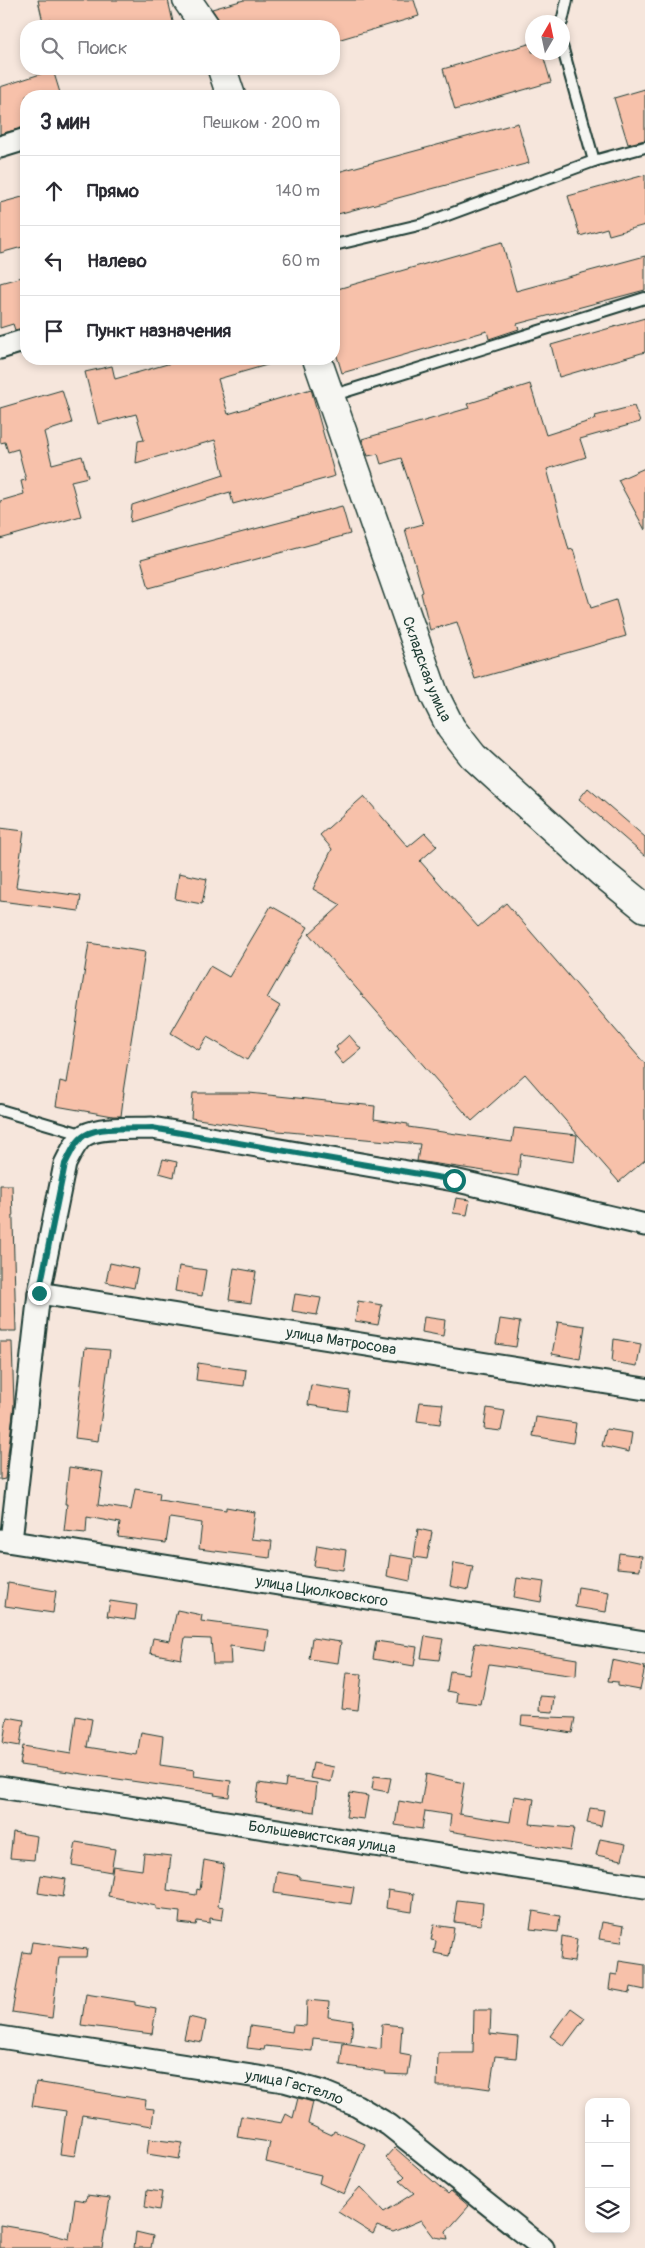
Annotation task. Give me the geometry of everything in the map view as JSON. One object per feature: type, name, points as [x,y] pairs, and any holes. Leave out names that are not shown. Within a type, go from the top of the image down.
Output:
[{"type":"street","points":[[187,0],[201,20]]},
{"type":"street","points":[[224,75],[229,90]]},
{"type":"street","points":[[0,146],[20,141]]},
{"type":"street","points":[[0,348],[20,342]]},
{"type":"street","name":"Складская улица","points":[[320,365],[329,397],[434,694],[451,728],[480,763],[602,873],[645,908]]},
{"type":"street","points":[[5,1540],[39,1293],[65,1164],[74,1148],[86,1135],[110,1129],[152,1128],[454,1180],[645,1225]]},
{"type":"street","name":"улица Матросова","points":[[39,1293],[645,1389]]},
{"type":"street","name":"улица Циолковского","points":[[5,1540],[645,1642]]},
{"type":"street","name":"Большевистская улица","points":[[0,1787],[645,1887]]},
{"type":"street","name":"улица Гастелло","points":[[0,2036],[284,2081],[323,2092],[358,2106],[389,2125],[543,2248]]},
{"type":"lane","points":[[564,15],[567,0]]},
{"type":"lane","points":[[566,60],[594,161]]},
{"type":"lane","points":[[340,244],[423,224],[594,161],[645,148]]},
{"type":"lane","points":[[329,397],[645,298]]},
{"type":"lane","points":[[0,1110],[86,1135]]},
{"type":"building","points":[[38,0],[168,0],[173,20],[51,20],[43,20]]},
{"type":"building","points":[[244,0],[414,0],[419,16],[340,39],[340,20],[218,20],[212,9]]},
{"type":"building","points":[[525,45],[525,60],[544,60],[551,82],[455,110],[443,69]]},
{"type":"building","points":[[37,75],[55,75],[59,90],[20,90],[20,129],[0,134],[0,87]]},
{"type":"building","points":[[645,89],[645,140],[628,144],[614,98]]},
{"type":"building","points":[[518,123],[529,163],[340,213],[340,171]]},
{"type":"building","points":[[645,175],[645,225],[609,235],[607,228],[580,236],[568,196]]},
{"type":"building","points":[[20,198],[20,248],[0,253],[0,203]]},
{"type":"building","points":[[502,242],[516,291],[645,256],[645,290],[517,324],[519,329],[489,339],[487,331],[342,373],[340,365],[340,288]]},
{"type":"building","points":[[20,278],[20,329],[15,330],[13,324],[0,328],[0,283]]},
{"type":"building","points":[[645,318],[645,352],[559,377],[551,345]]},
{"type":"building","points":[[164,365],[267,365],[218,379],[228,414],[311,389],[335,476],[233,504],[230,492],[130,522],[132,505],[224,475],[215,440],[136,463],[138,441],[144,440],[136,414],[98,424],[85,372],[112,366],[115,379]]},
{"type":"building","points":[[530,384],[546,435],[596,419],[595,416],[634,406],[640,422],[580,439],[586,457],[547,469],[569,550],[573,549],[591,608],[616,600],[626,636],[475,679],[457,622],[430,630],[421,593],[423,592],[405,529],[423,524],[401,458],[381,464],[378,454],[368,456],[362,439],[469,408],[467,404]]},
{"type":"building","points":[[62,390],[72,423],[44,432],[52,464],[82,456],[88,477],[71,481],[81,516],[0,539],[0,501],[24,494],[21,481],[26,480],[18,449],[8,452],[5,442],[0,443],[0,408]]},
{"type":"building","points":[[645,468],[645,530],[618,480]]},
{"type":"building","points":[[342,506],[350,534],[149,588],[141,559]]},
{"type":"building","points":[[588,788],[645,837],[645,856],[579,799]]},
{"type":"building","points":[[364,796],[408,847],[425,833],[437,846],[420,861],[478,927],[506,903],[645,1064],[645,1160],[619,1182],[525,1074],[472,1121],[309,934],[341,905],[313,889],[332,849],[320,835]]},
{"type":"building","points":[[0,828],[24,831],[16,887],[81,896],[79,911],[0,901]]},
{"type":"building","points":[[179,873],[207,879],[202,904],[175,899]]},
{"type":"building","points":[[271,906],[308,927],[267,998],[280,1006],[247,1060],[207,1037],[199,1050],[171,1033],[210,966],[229,977]]},
{"type":"building","points":[[89,943],[145,952],[121,1116],[56,1106],[60,1081],[67,1083]]},
{"type":"building","points":[[349,1035],[361,1049],[343,1064],[334,1053],[338,1050],[336,1047]]},
{"type":"building","points":[[193,1093],[249,1093],[375,1106],[374,1119],[408,1124],[408,1127],[512,1142],[514,1128],[577,1135],[574,1162],[521,1154],[518,1176],[417,1161],[420,1144],[278,1131],[191,1118]]},
{"type":"building","points":[[163,1159],[177,1162],[174,1177],[159,1173]]},
{"type":"building","points":[[0,1185],[12,1185],[16,1331],[0,1331]]},
{"type":"building","points":[[456,1198],[470,1200],[467,1215],[453,1213]]},
{"type":"building","points":[[110,1263],[138,1269],[134,1288],[106,1282]]},
{"type":"building","points":[[179,1266],[206,1270],[202,1296],[175,1291]]},
{"type":"building","points":[[234,1268],[256,1272],[251,1303],[229,1300]]},
{"type":"building","points":[[295,1294],[321,1298],[317,1315],[292,1311]]},
{"type":"building","points":[[358,1301],[382,1305],[378,1325],[355,1321]]},
{"type":"building","points":[[424,1317],[445,1320],[443,1336],[422,1332]]},
{"type":"building","points":[[500,1319],[520,1322],[516,1347],[496,1344]]},
{"type":"building","points":[[558,1322],[585,1326],[580,1359],[552,1354]]},
{"type":"building","points":[[614,1339],[641,1344],[637,1366],[612,1362]]},
{"type":"building","points":[[0,1342],[12,1342],[14,1405],[5,1479],[0,1480]]},
{"type":"building","points":[[85,1348],[110,1350],[98,1441],[75,1438]]},
{"type":"building","points":[[198,1363],[246,1370],[244,1386],[196,1380]]},
{"type":"building","points":[[311,1385],[350,1391],[347,1411],[308,1405]]},
{"type":"building","points":[[420,1402],[443,1404],[440,1424],[417,1421]]},
{"type":"building","points":[[487,1408],[505,1411],[501,1431],[484,1429]]},
{"type":"building","points":[[536,1417],[576,1423],[573,1443],[533,1436]]},
{"type":"building","points":[[606,1429],[632,1433],[629,1452],[602,1446]]},
{"type":"building","points":[[69,1467],[103,1472],[98,1505],[131,1510],[135,1489],[160,1493],[159,1500],[226,1510],[226,1507],[255,1512],[251,1539],[272,1541],[270,1558],[199,1549],[202,1523],[170,1518],[166,1543],[118,1537],[120,1523],[87,1517],[86,1533],[64,1531]]},
{"type":"building","points":[[418,1529],[432,1532],[427,1559],[414,1557]]},
{"type":"building","points":[[317,1545],[346,1550],[343,1570],[314,1566]]},
{"type":"building","points":[[619,1553],[642,1556],[640,1570],[617,1568]]},
{"type":"building","points":[[390,1555],[413,1559],[410,1581],[387,1576]]},
{"type":"building","points":[[454,1563],[473,1566],[468,1590],[450,1586]]},
{"type":"building","points":[[517,1578],[544,1582],[541,1602],[514,1597]]},
{"type":"building","points":[[8,1583],[56,1591],[53,1613],[5,1606]]},
{"type":"building","points":[[578,1587],[609,1592],[606,1612],[575,1607]]},
{"type":"building","points":[[110,1601],[137,1605],[135,1620],[107,1616]]},
{"type":"building","points":[[177,1610],[202,1615],[201,1621],[269,1630],[266,1651],[230,1646],[231,1664],[213,1664],[211,1639],[185,1638],[181,1659],[150,1653],[153,1638],[170,1641]]},
{"type":"building","points":[[425,1636],[443,1639],[439,1660],[421,1658]]},
{"type":"building","points":[[312,1638],[341,1642],[338,1663],[309,1659]]},
{"type":"building","points":[[376,1641],[417,1647],[414,1666],[373,1659]]},
{"type":"building","points":[[475,1643],[577,1659],[576,1676],[489,1664],[481,1705],[457,1702],[458,1693],[447,1691],[450,1671],[469,1674]]},
{"type":"building","points":[[612,1660],[645,1667],[640,1690],[618,1686],[618,1682],[608,1681]]},
{"type":"building","points":[[346,1673],[362,1674],[358,1710],[342,1708]]},
{"type":"building","points":[[540,1696],[555,1697],[553,1712],[539,1711]]},
{"type":"building","points":[[76,1716],[92,1719],[87,1747],[137,1755],[141,1732],[163,1736],[160,1765],[195,1770],[194,1776],[231,1781],[229,1797],[214,1795],[215,1793],[20,1765],[23,1746],[71,1754]]},
{"type":"building","points":[[522,1716],[575,1718],[572,1733],[521,1725]]},
{"type":"building","points":[[7,1717],[24,1720],[20,1746],[3,1743]]},
{"type":"building","points":[[313,1763],[334,1767],[331,1782],[310,1778]]},
{"type":"building","points":[[426,1774],[464,1783],[459,1814],[510,1822],[514,1796],[534,1799],[530,1824],[574,1828],[570,1851],[449,1831],[451,1815],[425,1811],[422,1829],[395,1825],[399,1801],[421,1805]]},
{"type":"building","points":[[374,1776],[391,1778],[388,1792],[372,1789]]},
{"type":"building","points":[[286,1779],[317,1783],[314,1812],[256,1803],[259,1783],[285,1787]]},
{"type":"building","points":[[350,1793],[368,1796],[364,1819],[346,1817]]},
{"type":"building","points":[[590,1808],[604,1810],[601,1826],[587,1823]]},
{"type":"building","points":[[13,1832],[37,1836],[34,1860],[10,1858]]},
{"type":"building","points":[[600,1839],[626,1844],[622,1860],[596,1855]]},
{"type":"building","points":[[76,1842],[115,1849],[111,1872],[72,1865]]},
{"type":"building","points":[[144,1853],[171,1856],[167,1890],[196,1895],[197,1889],[200,1890],[204,1860],[224,1864],[218,1906],[224,1907],[222,1920],[210,1918],[210,1923],[197,1921],[196,1925],[179,1923],[180,1912],[156,1909],[156,1906],[108,1896],[113,1866],[142,1870]]},
{"type":"building","points":[[277,1872],[300,1876],[300,1879],[354,1887],[351,1904],[274,1893]]},
{"type":"building","points":[[41,1875],[66,1879],[63,1897],[38,1893]]},
{"type":"building","points":[[388,1890],[414,1894],[412,1912],[386,1908]]},
{"type":"building","points":[[457,1900],[483,1903],[481,1925],[454,1922]]},
{"type":"building","points":[[533,1911],[560,1916],[558,1932],[530,1929]]},
{"type":"building","points":[[602,1922],[624,1926],[621,1942],[599,1939]]},
{"type":"building","points":[[434,1925],[454,1928],[449,1956],[434,1953],[436,1941],[431,1940]]},
{"type":"building","points":[[562,1936],[577,1939],[574,1962],[560,1960]]},
{"type":"building","points":[[32,1942],[87,1949],[86,1957],[59,1957],[52,2018],[12,2012],[23,1952],[30,1953]]},
{"type":"building","points":[[619,1961],[645,1965],[645,1990],[631,1987],[630,1993],[609,1989],[611,1974],[617,1975]]},
{"type":"building","points":[[86,1994],[135,2002],[135,2005],[156,2009],[152,2034],[81,2025]]},
{"type":"building","points":[[307,2000],[329,2002],[328,2017],[353,2021],[351,2042],[313,2038],[312,2051],[265,2046],[264,2050],[247,2048],[250,2026],[292,2032],[293,2025],[306,2026]]},
{"type":"building","points":[[571,2008],[585,2018],[564,2046],[550,2036]]},
{"type":"building","points":[[474,2010],[491,2010],[490,2034],[518,2037],[516,2058],[495,2056],[490,2089],[469,2086],[437,2086],[438,2053],[473,2053]]},
{"type":"building","points":[[189,2017],[206,2021],[202,2042],[184,2039]]},
{"type":"building","points":[[382,2024],[402,2026],[400,2054],[411,2056],[408,2075],[385,2074],[386,2072],[340,2065],[343,2043],[381,2049]]},
{"type":"building","points":[[36,2082],[146,2100],[145,2108],[154,2109],[152,2126],[82,2115],[75,2156],[60,2154],[66,2111],[32,2106]]},
{"type":"building","points":[[298,2098],[313,2102],[308,2124],[332,2135],[334,2131],[365,2144],[344,2194],[319,2183],[321,2175],[266,2162],[270,2142],[237,2137],[241,2116],[282,2123],[286,2114],[293,2118]]},
{"type":"building","points":[[149,2139],[183,2143],[179,2159],[147,2154]]},
{"type":"building","points":[[395,2148],[448,2194],[451,2191],[469,2206],[446,2232],[448,2239],[434,2237],[421,2220],[393,2232],[377,2226],[373,2234],[338,2212],[360,2187],[384,2212],[414,2193],[400,2181],[405,2176],[386,2158]]},
{"type":"building","points":[[147,2190],[162,2192],[159,2210],[145,2207]]},
{"type":"building","points":[[87,2195],[110,2198],[102,2248],[0,2248],[0,2225],[69,2239],[75,2199],[86,2201]]},
{"type":"building","points":[[136,2232],[153,2236],[151,2248],[134,2248]]},
{"type":"route","points":[[39,1293],[65,1164],[74,1148],[86,1135],[110,1129],[152,1128],[454,1180]]}]
